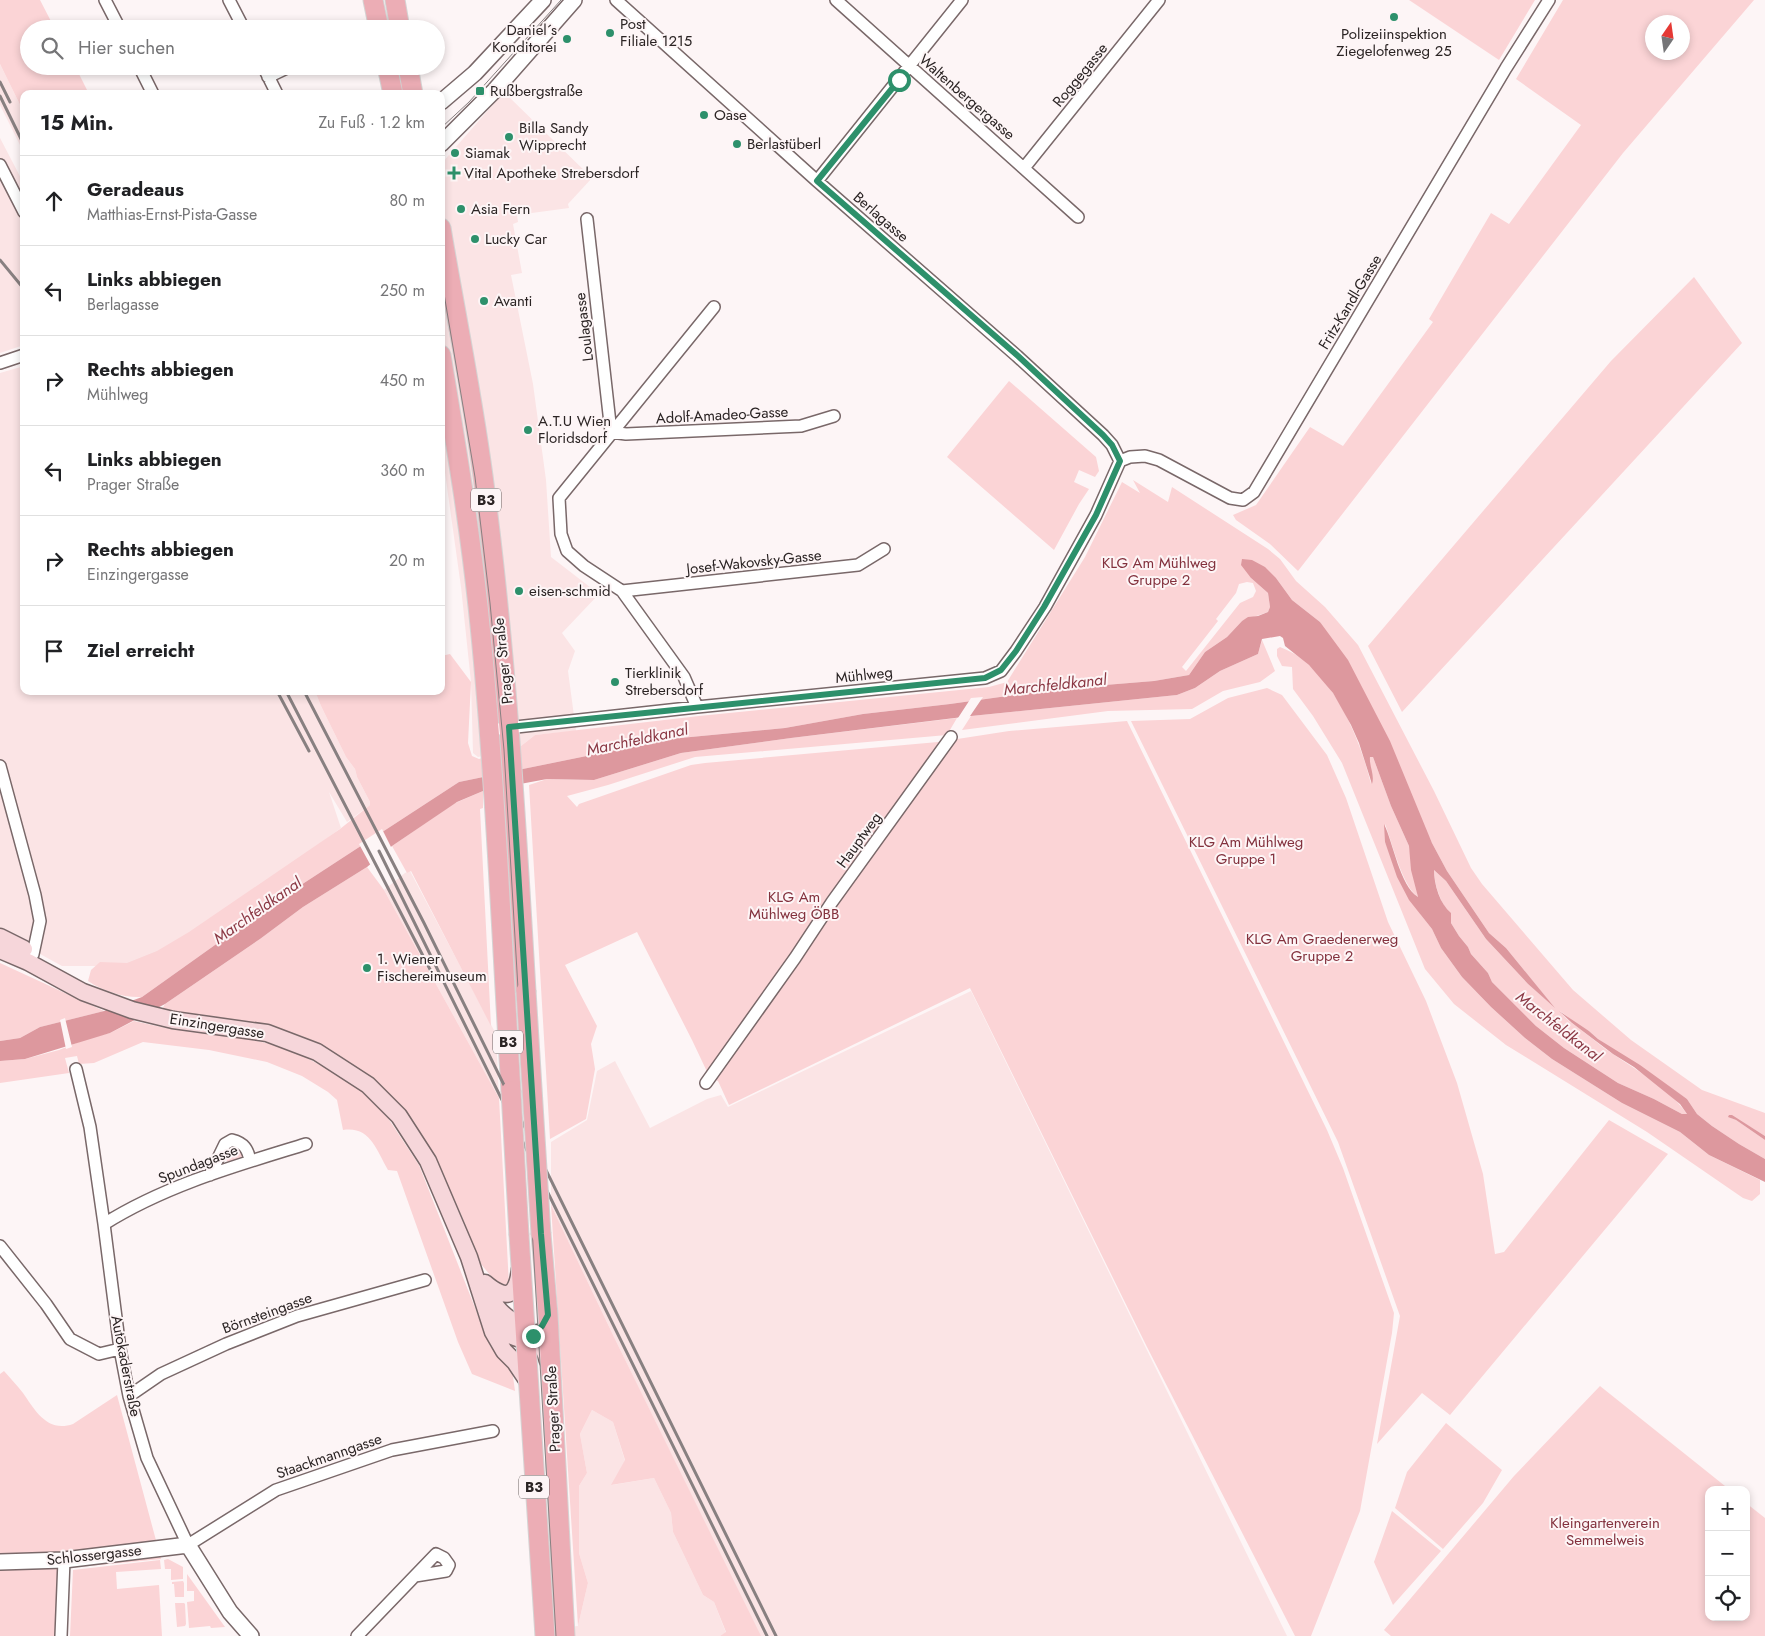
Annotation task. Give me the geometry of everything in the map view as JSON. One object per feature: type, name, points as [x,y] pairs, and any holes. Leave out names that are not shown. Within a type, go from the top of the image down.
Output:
[{"type":"main road","points":[[373,0],[377,20]]},
{"type":"main road","points":[[395,0],[398,20]]},
{"type":"main road","points":[[390,75],[392,90]]},
{"type":"main road","points":[[410,75],[412,90]]},
{"type":"main road","name":"Prager Straße","points":[[445,252],[482,474],[512,748],[541,1234],[548,1315],[565,1636]]},
{"type":"main road","name":"Prager Straße","points":[[445,378],[463,481],[478,606],[491,754],[519,1235],[529,1335],[527,1380],[544,1636]]},
{"type":"main road","name":"Einzingergasse","points":[[0,937],[31,958]]},
{"type":"main road","name":"Einzingergasse","points":[[0,950],[31,958],[67,974],[95,995],[132,1010],[173,1020],[267,1032],[317,1052],[368,1085],[399,1116],[428,1161],[469,1257],[493,1332],[504,1351],[515,1362],[527,1380]]},
{"type":"main road","name":"Einzingergasse","points":[[469,1257],[485,1283],[492,1301],[529,1335],[541,1342],[550,1370]]},
{"type":"main road","points":[[485,1283],[495,1292],[509,1293],[516,1287],[519,1280],[521,1264]]},
{"type":"main road","name":"Einzingergasse","points":[[487,1315],[507,1334],[515,1337],[529,1335]]},
{"type":"main road","points":[[529,1335],[542,1326],[548,1315]]},
{"type":"street","points":[[105,0],[115,20]]},
{"type":"street","points":[[229,0],[239,20]]},
{"type":"street","points":[[445,99],[475,73],[544,0]]},
{"type":"street","points":[[445,140],[495,90],[574,0]]},
{"type":"street","name":"Berlagasse","points":[[616,0],[817,181],[1018,356],[1103,435],[1112,445],[1120,461]]},
{"type":"street","name":"Waltenbergergasse","points":[[836,0],[1078,217]]},
{"type":"street","points":[[817,181],[962,0]]},
{"type":"street","name":"Roggegasse","points":[[1024,168],[1159,0]]},
{"type":"street","name":"Fritz-Kandl-Gasse","points":[[1120,461],[1130,457],[1145,456],[1160,460],[1230,498],[1243,500],[1254,492],[1506,68],[1549,0]]},
{"type":"street","points":[[144,75],[151,90]]},
{"type":"street","points":[[267,75],[275,90]]},
{"type":"street","points":[[0,165],[20,204]]},
{"type":"street","name":"Loulagasse","points":[[588,219],[611,432]]},
{"type":"street","points":[[697,707],[684,676],[622,591],[566,551],[561,534],[559,498],[714,308]]},
{"type":"street","points":[[0,362],[20,356]]},
{"type":"street","name":"Adolf-Amadeo-Gasse","points":[[611,432],[626,434],[801,426],[834,416]]},
{"type":"street","name":"Mühlweg","points":[[489,730],[979,679],[1001,670],[1016,651],[1068,567],[1096,515],[1120,461]]},
{"type":"street","name":"Josef-Wakovsky-Gasse","points":[[622,591],[858,565],[884,549]]},
{"type":"street","name":"Hauptweg","points":[[706,1083],[795,958],[832,902],[951,737]]},
{"type":"street","points":[[0,766],[35,895],[40,921],[31,958]]},
{"type":"street","name":"Autokaderstraße","points":[[76,1069],[90,1127],[120,1349],[129,1396],[147,1458],[188,1545],[230,1612],[251,1636]]},
{"type":"street","points":[[210,1175],[225,1144],[232,1140],[244,1145],[250,1161]]},
{"type":"street","name":"Spundagasse","points":[[104,1224],[129,1208],[175,1188],[250,1161],[306,1144]]},
{"type":"street","points":[[0,1246],[46,1304],[70,1339],[99,1354],[120,1349]]},
{"type":"street","name":"Börnsteingasse","points":[[129,1396],[161,1374],[226,1344],[297,1316],[425,1280]]},
{"type":"street","name":"Staackmanngasse","points":[[188,1545],[276,1490],[392,1450],[493,1431]]},
{"type":"street","name":"Schlossergasse","points":[[0,1562],[64,1560],[188,1545]]},
{"type":"street","points":[[61,1636],[64,1560]]},
{"type":"street","points":[[357,1636],[415,1576]]},
{"type":"shaded area","points":[[0,64],[20,105],[20,145],[0,105]]},
{"type":"shaded area","points":[[504,92],[592,178],[568,204],[569,208],[517,215],[518,222],[513,224],[522,273],[511,275],[533,384],[546,480],[551,557],[599,594],[562,633],[575,651],[568,671],[576,731],[535,735],[521,746],[478,757],[473,753],[471,682],[461,587],[445,473],[445,159]]},
{"type":"shaded area","points":[[0,138],[20,176],[20,346],[0,353]]},
{"type":"shaded area","points":[[20,367],[20,695],[317,695],[370,802],[370,805],[347,822],[329,792],[341,828],[139,977],[127,966],[62,966],[0,932],[0,373]]},
{"type":"shaded area","points":[[1242,559],[1252,560],[1265,567],[1276,578],[1292,600],[1320,622],[1348,660],[1390,741],[1432,843],[1447,871],[1489,933],[1506,948],[1555,1008],[1528,984],[1486,939],[1446,881],[1434,870],[1438,894],[1451,913],[1451,923],[1471,954],[1488,973],[1492,982],[1536,1026],[1564,1048],[1618,1083],[1682,1114],[1687,1114],[1680,1104],[1634,1067],[1613,1054],[1572,1023],[1559,1011],[1687,1099],[1697,1114],[1712,1126],[1765,1159],[1765,1182],[1709,1155],[1680,1132],[1622,1103],[1552,1059],[1525,1038],[1462,977],[1441,948],[1432,929],[1409,900],[1397,877],[1385,842],[1384,824],[1406,883],[1418,897],[1411,870],[1409,846],[1391,806],[1373,757],[1370,757],[1373,777],[1372,784],[1359,743],[1333,693],[1309,665],[1285,646],[1283,638],[1280,636],[1262,639],[1258,654],[1220,671],[1195,688],[1177,695],[971,716],[681,753],[594,780],[547,779],[483,791],[457,802],[392,846],[367,867],[303,907],[165,1004],[110,1033],[25,1059],[0,1061],[0,1041],[20,1038],[40,1027],[104,1011],[142,997],[281,898],[459,782],[670,739],[785,728],[863,714],[1056,689],[1154,681],[1189,675],[1205,652],[1227,637],[1242,621],[1248,617],[1268,612],[1270,607],[1268,593],[1251,578],[1241,565]]},
{"type":"shaded area","points":[[410,871],[496,1034],[499,1098],[384,890]]},
{"type":"shaded area","points":[[971,991],[1287,1636],[760,1636],[551,1205],[551,1142],[587,1120],[597,1071],[615,1061],[650,1128],[707,1099],[721,1095],[728,1107]]},
{"type":"shaded area","points":[[1732,1115],[1765,1136],[1765,1140],[1736,1120],[1728,1117]]},
{"type":"shaded area","points":[[592,1410],[613,1422],[625,1461],[612,1485],[654,1478],[671,1513],[673,1532],[703,1595],[714,1602],[726,1633],[720,1636],[554,1636],[553,1628],[578,1626],[588,1583],[579,1553],[579,1486],[587,1473],[580,1434]]},
{"type":"green space","points":[[0,0],[40,0],[50,20],[20,20],[20,75],[80,75],[87,90],[20,90],[20,105],[0,64]]},
{"type":"green space","points":[[1409,0],[1535,0],[1499,60]]},
{"type":"green space","points":[[1563,0],[1754,0],[1623,153],[1298,571],[1270,544],[1236,520],[1233,515],[1256,505],[1310,427],[1343,446],[1433,322],[1429,319],[1491,213],[1509,224],[1581,125],[1516,79]]},
{"type":"green space","points":[[1694,277],[1742,343],[1402,712],[1368,646],[1611,361]]},
{"type":"green space","points":[[1009,381],[1096,457],[1099,471],[1095,477],[1079,470],[1074,482],[1089,489],[1054,550],[947,457]]},
{"type":"green space","name":"KLG Am Mühlweg Gruppe 2","points":[[1133,480],[1168,502],[1172,487],[1268,549],[1280,559],[1296,581],[1325,607],[1358,645],[1434,791],[1471,868],[1482,884],[1573,990],[1631,1040],[1702,1090],[1765,1113],[1765,1136],[1734,1117],[1731,1118],[1765,1140],[1765,1159],[1712,1126],[1697,1114],[1687,1099],[1560,1011],[1568,1020],[1606,1049],[1663,1088],[1687,1114],[1682,1114],[1618,1083],[1564,1048],[1536,1026],[1492,982],[1488,973],[1471,954],[1451,923],[1451,917],[1437,889],[1434,870],[1446,881],[1486,939],[1528,984],[1554,1007],[1506,948],[1489,933],[1447,871],[1320,622],[1292,600],[1276,578],[1251,578],[1268,593],[1270,607],[1268,612],[1242,621],[1227,637],[1205,652],[1189,675],[1154,681],[1056,689],[863,714],[785,728],[670,739],[459,782],[281,898],[142,997],[114,993],[88,981],[91,970],[100,962],[127,963],[157,951],[189,932],[340,829],[370,805],[355,769],[346,757],[317,695],[445,695],[445,655],[450,654],[471,682],[468,743],[472,756],[479,759],[521,746],[535,735],[699,716],[989,687],[1007,682],[1085,557],[1122,482],[1140,493]],"holes":[[[1253,583],[1256,591],[1253,597],[1240,603],[1186,671],[1182,667],[1218,621],[1216,619],[1236,593],[1239,584]]]},
{"type":"green space","points":[[1262,640],[1275,671],[1260,682],[1223,691],[1192,709],[1108,711],[962,730],[971,716],[1177,695],[1195,688],[1220,671],[1258,654]]},
{"type":"green space","points":[[1280,647],[1298,656],[1314,669],[1328,685],[1340,704],[1359,744],[1371,784],[1369,760],[1370,757],[1373,757],[1391,806],[1409,846],[1418,897],[1402,874],[1385,824],[1385,842],[1421,915],[1432,929],[1441,948],[1462,977],[1525,1038],[1552,1059],[1622,1103],[1680,1132],[1709,1155],[1760,1180],[1760,1194],[1752,1201],[1743,1198],[1647,1132],[1506,1045],[1454,1004],[1425,969],[1342,763],[1313,716],[1293,689],[1292,667],[1282,666],[1277,656],[1277,649]]},
{"type":"green space","points":[[1267,688],[1282,695],[1327,755],[1346,798],[1388,922],[1426,1001],[1457,1083],[1483,1174],[1495,1254],[1504,1252],[1609,1120],[1668,1154],[1450,1415],[1422,1393],[1377,1444],[1400,1316],[1338,1142],[1131,721],[1190,719],[1228,698]]},
{"type":"green space","name":"KLG Am Mühlweg ÖBB","points":[[957,718],[947,735],[695,757],[567,796],[577,807],[579,804],[691,765],[705,763],[938,742],[1009,731],[1127,721],[1327,1130],[1343,1168],[1394,1313],[1360,1511],[1311,1636],[1295,1636],[1147,1347],[970,988],[729,1105],[718,1081],[710,1078],[637,932],[565,965],[597,1026],[591,1044],[595,1069],[586,1119],[550,1139],[529,785],[547,779],[594,780],[681,753]]},
{"type":"green space","points":[[483,791],[483,808],[480,809],[491,1026],[411,871],[407,873],[392,846],[453,804]]},
{"type":"green space","points":[[367,867],[384,890],[499,1098],[509,1285],[499,1286],[481,1264],[460,1212],[437,1164],[387,1094],[363,1071],[301,1036],[265,1025],[162,1009],[165,1004],[303,907]]},
{"type":"green space","points":[[0,963],[104,1011],[40,1027],[20,1038],[0,1041]]},
{"type":"green space","points":[[134,1021],[161,1027],[235,1036],[288,1048],[352,1082],[388,1118],[419,1165],[490,1346],[512,1369],[515,1391],[472,1374],[458,1342],[397,1171],[388,1170],[376,1147],[366,1135],[352,1130],[343,1130],[337,1100],[328,1092],[302,1076],[267,1062],[209,1050],[143,1042],[94,1063],[79,1064],[77,1056],[65,1058],[69,1073],[0,1083],[0,1061],[25,1059],[59,1050],[89,1038],[110,1033]]},
{"type":"green space","points":[[232,1146],[238,1147],[243,1158],[230,1164],[224,1157],[225,1151]]},
{"type":"green space","points":[[551,1205],[761,1636],[720,1636],[726,1632],[714,1602],[703,1595],[673,1532],[671,1513],[654,1478],[611,1485],[625,1460],[613,1422],[592,1410],[580,1434],[587,1473],[579,1486],[579,1553],[588,1583],[578,1626]]},
{"type":"green space","points":[[4,1371],[21,1390],[37,1413],[49,1423],[56,1425],[73,1424],[117,1395],[161,1559],[58,1569],[55,1636],[0,1636],[0,1374]]},
{"type":"green space","name":"Kleingartenverein Semmelweis","points":[[1600,1386],[1725,1486],[1705,1486],[1705,1621],[1750,1621],[1750,1506],[1765,1518],[1765,1636],[1391,1636],[1384,1630],[1514,1476]]},
{"type":"green space","points":[[1446,1423],[1502,1470],[1483,1503],[1443,1549],[1395,1508],[1407,1472]]},
{"type":"green space","points":[[1392,1511],[1441,1551],[1393,1605],[1374,1562]]},
{"type":"green space","points":[[168,1559],[183,1567],[183,1579],[171,1580],[171,1569],[165,1569],[164,1560]]},
{"type":"green space","points":[[160,1560],[161,1569],[116,1572],[117,1589],[159,1585],[162,1636],[70,1636],[73,1570]]},
{"type":"green space","points":[[187,1574],[225,1627],[189,1628],[187,1602],[194,1601],[194,1591],[187,1591]]},
{"type":"green space","points":[[183,1581],[184,1597],[175,1597],[174,1584],[172,1582]]},
{"type":"green space","points":[[175,1603],[185,1604],[185,1626],[177,1627]]},
{"type":"pier","points":[[983,697],[968,719],[956,721],[971,698]]},
{"type":"pier","points":[[382,829],[392,849],[371,866],[359,844]]},
{"type":"pier","points":[[65,1018],[72,1047],[66,1049],[60,1020]]},
{"type":"tram line","points":[[445,124],[469,102],[561,0]]},
{"type":"tram line","points":[[445,300],[475,477],[490,603],[504,750],[556,1636]]},
{"type":"railway","points":[[0,82],[10,102]]},
{"type":"railway","points":[[0,96],[20,137]]},
{"type":"railway","points":[[0,260],[20,284]]},
{"type":"railway","points":[[279,695],[309,751]]},
{"type":"railway","points":[[288,695],[435,979]]},
{"type":"railway","points":[[306,695],[424,923],[776,1636]]},
{"type":"railway","points":[[379,851],[767,1636]]},
{"type":"place","name":"Polizeiinspektion Ziegelofenweg 25","points":[[1394,17]]},
{"type":"place","name":"Post Filiale 1215","points":[[610,33]]},
{"type":"place","name":"Daniel´s Konditorei","points":[[567,39]]},
{"type":"place","name":"Rußbergstraße","points":[[480,91]]},
{"type":"place","name":"Oase","points":[[704,115]]},
{"type":"place","name":"Billa Sandy Wipprecht","points":[[509,137]]},
{"type":"place","name":"Berlastüberl","points":[[737,144]]},
{"type":"place","name":"Siamak","points":[[455,153]]},
{"type":"place","name":"Vital Apotheke Strebersdorf","points":[[454,173]]},
{"type":"place","name":"Asia Fern","points":[[461,209]]},
{"type":"place","name":"Lucky Car","points":[[475,239]]},
{"type":"place","name":"Avanti","points":[[484,301]]},
{"type":"place","name":"A.T.U Wien Floridsdorf","points":[[528,430]]},
{"type":"place","name":"eisen-schmid","points":[[519,591]]},
{"type":"place","name":"Tierklinik Strebersdorf","points":[[615,682]]},
{"type":"place","name":"1. Wiener Fischereimuseum","points":[[367,968]]},
{"type":"route","points":[[533,1336],[535,1336],[548,1315],[541,1234],[512,748],[509,727],[985,678],[1001,670],[1016,651],[1044,607],[1096,515],[1120,461],[1112,445],[1103,435],[1018,356],[817,181],[899,80]]},
{"type":"water label","name":"Marchfeldkanal","points":[[1055,684]]},
{"type":"water label","name":"Marchfeldkanal","points":[[637,739]]},
{"type":"water label","name":"Marchfeldkanal","points":[[257,910]]},
{"type":"water label","name":"Marchfeldkanal","points":[[1559,1026]]},
{"type":"park label","name":"KLG Am Mühlweg Gruppe 1","points":[[1246,850]]},
{"type":"park label","name":"KLG Am Graedenerweg Gruppe 2","points":[[1322,948]]}]
